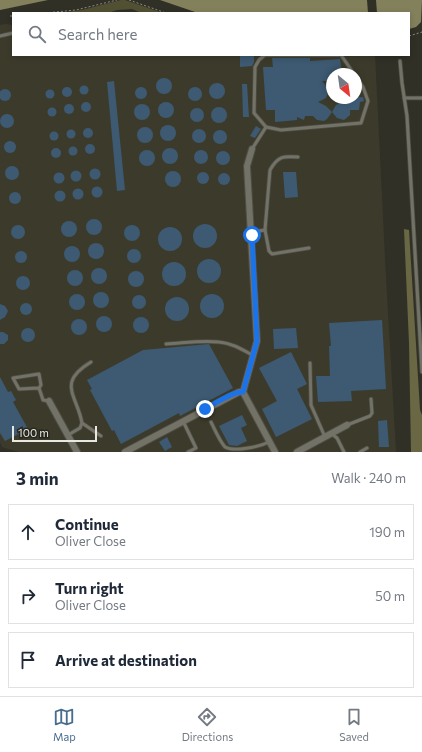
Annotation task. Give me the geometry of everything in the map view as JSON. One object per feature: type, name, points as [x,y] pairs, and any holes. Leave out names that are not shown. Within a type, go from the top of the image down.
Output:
[{"type":"street","points":[[252,150],[247,166],[252,232],[257,341],[243,392],[275,452]]},
{"type":"street","points":[[125,452],[132,450],[233,394],[243,392]]},
{"type":"street","points":[[49,401],[77,452]]},
{"type":"street","points":[[297,452],[347,425]]},
{"type":"lane","points":[[0,36],[12,33]]},
{"type":"lane","points":[[264,56],[259,60],[255,67],[254,112],[266,127],[281,130],[361,124],[368,101],[362,85]]},
{"type":"lane","points":[[341,56],[350,68]]},
{"type":"lane","points":[[400,61],[407,116],[422,372]]},
{"type":"lane","points":[[404,98],[422,98]]},
{"type":"lane","points":[[252,150],[266,127]]},
{"type":"lane","points":[[298,157],[284,156],[274,163],[270,170],[266,230],[268,251],[272,254],[309,248]]},
{"type":"lane","points":[[252,232],[266,230]]},
{"type":"lane","points":[[166,344],[220,342],[233,345],[254,356]]},
{"type":"lane","points":[[68,435],[80,428],[82,423],[72,392],[71,383],[81,367],[91,362]]},
{"type":"lane","points":[[310,363],[312,405],[325,437]]},
{"type":"lane","points":[[39,388],[19,389],[14,378],[39,374],[41,385],[39,388],[43,400],[49,401]]},
{"type":"lane","points":[[347,425],[370,416],[371,399]]},
{"type":"lane","points":[[183,421],[196,448],[188,452]]},
{"type":"lane","points":[[211,422],[224,447],[228,450],[240,451],[258,447],[269,442]]},
{"type":"lane","points":[[82,423],[101,436]]},
{"type":"lane","points":[[332,434],[337,438],[344,452]]},
{"type":"lane","points":[[360,452],[367,448]]},
{"type":"path","points":[[55,12],[76,10],[116,0]]},
{"type":"path","points":[[129,0],[163,12]]},
{"type":"path","points":[[410,36],[422,32]]},
{"type":"shaded area","points":[[0,0],[48,0],[0,10]]},
{"type":"shaded area","points":[[125,0],[160,12],[139,12],[132,9],[111,12],[67,12]]},
{"type":"shaded area","points":[[160,0],[422,0],[421,22],[416,27],[410,29],[410,12],[195,12]]},
{"type":"shaded area","points":[[0,25],[12,25],[12,56],[375,56],[396,452],[19,452],[2,447],[0,442]]},
{"type":"shaded area","points":[[404,229],[409,230],[420,410],[422,415],[422,452],[411,452],[409,343]]},
{"type":"pier","points":[[367,0],[376,0],[377,12],[368,12]]},
{"type":"building","points":[[240,56],[254,56],[252,66],[240,67]]},
{"type":"building","points":[[272,58],[310,58],[310,61],[340,59],[341,68],[326,68],[326,81],[322,81],[326,86],[326,98],[318,102],[326,106],[332,112],[327,119],[324,121],[317,120],[313,116],[305,116],[304,120],[297,117],[297,120],[275,122],[275,110],[266,110],[263,67],[273,67]]},
{"type":"building","points":[[164,78],[170,80],[172,86],[170,92],[164,94],[158,92],[156,86],[158,80]]},
{"type":"building","points":[[114,81],[125,190],[117,191],[107,82]]},
{"type":"building","points":[[217,83],[224,88],[225,91],[220,98],[217,99],[210,94],[209,91],[214,84]]},
{"type":"building","points":[[242,84],[247,84],[249,117],[243,117]]},
{"type":"building","points":[[84,85],[89,90],[84,95],[79,90]]},
{"type":"building","points":[[67,87],[72,92],[67,97],[62,92]]},
{"type":"building","points":[[139,87],[143,87],[147,93],[143,99],[139,99],[135,95],[135,91]]},
{"type":"building","points":[[195,87],[200,89],[202,94],[200,99],[195,101],[190,99],[188,94],[190,89]]},
{"type":"building","points":[[3,89],[7,89],[11,95],[7,101],[3,101],[-1,97],[-1,93]]},
{"type":"building","points":[[50,89],[55,94],[50,99],[45,94]]},
{"type":"building","points":[[86,102],[91,107],[86,112],[81,107]]},
{"type":"building","points":[[166,102],[172,104],[174,110],[172,116],[166,118],[160,116],[158,110],[160,104]]},
{"type":"building","points":[[69,104],[74,109],[69,114],[64,109]]},
{"type":"building","points":[[142,104],[148,106],[150,112],[148,118],[142,120],[136,118],[134,112],[136,106]]},
{"type":"building","points":[[360,104],[359,110],[350,110],[350,115],[344,120],[337,118],[332,112],[336,105]]},
{"type":"building","points":[[52,107],[57,112],[52,117],[47,112]]},
{"type":"building","points":[[219,107],[225,109],[227,115],[225,121],[219,123],[213,121],[211,115],[213,109]]},
{"type":"building","points":[[197,108],[202,110],[204,115],[202,120],[197,122],[192,120],[190,115],[192,110]]},
{"type":"building","points":[[4,114],[10,114],[14,118],[14,124],[10,128],[4,128],[0,124],[0,118]]},
{"type":"building","points":[[168,125],[174,127],[176,133],[174,139],[168,141],[162,139],[160,133],[162,127]]},
{"type":"building","points":[[256,126],[261,129],[255,138],[250,136]]},
{"type":"building","points":[[145,127],[151,129],[153,135],[151,141],[145,143],[139,141],[137,135],[139,129]]},
{"type":"building","points":[[88,128],[93,133],[88,138],[83,133]]},
{"type":"building","points":[[71,129],[76,134],[71,139],[66,134]]},
{"type":"building","points":[[199,129],[204,131],[206,136],[204,141],[199,143],[194,141],[192,136],[194,131]]},
{"type":"building","points":[[220,130],[225,132],[227,137],[225,142],[220,144],[215,142],[213,137],[215,132]]},
{"type":"building","points":[[54,131],[59,136],[54,141],[49,136]]},
{"type":"building","points":[[8,141],[12,141],[16,147],[12,153],[8,153],[4,149],[4,145]]},
{"type":"building","points":[[90,144],[95,149],[90,154],[85,149]]},
{"type":"building","points":[[73,146],[78,151],[73,156],[68,151]]},
{"type":"building","points":[[56,148],[61,153],[56,158],[51,153]]},
{"type":"building","points":[[170,148],[176,150],[178,156],[176,162],[170,164],[164,162],[162,156],[164,150]]},
{"type":"building","points":[[147,150],[153,152],[155,158],[153,164],[147,166],[141,164],[139,158],[141,152]]},
{"type":"building","points":[[201,150],[206,152],[208,157],[206,162],[201,164],[196,162],[194,157],[196,152]]},
{"type":"building","points":[[223,151],[228,153],[230,158],[228,163],[223,165],[218,163],[216,158],[218,153]]},
{"type":"building","points":[[9,166],[15,166],[19,170],[19,176],[15,180],[9,180],[5,176],[5,170]]},
{"type":"building","points":[[93,169],[97,169],[99,170],[99,178],[93,179],[90,176],[90,172]]},
{"type":"building","points":[[74,171],[78,171],[80,172],[80,180],[74,181],[71,178],[71,174]]},
{"type":"building","points":[[173,171],[179,173],[181,179],[179,185],[173,187],[167,185],[165,179],[167,173]]},
{"type":"building","points":[[203,172],[207,174],[209,178],[207,182],[203,184],[199,182],[197,178],[199,174]]},
{"type":"building","points":[[283,172],[296,172],[298,197],[285,198]]},
{"type":"building","points":[[57,173],[61,173],[63,174],[63,182],[57,183],[54,180],[54,176]]},
{"type":"building","points":[[224,173],[228,175],[230,179],[228,183],[224,185],[220,183],[218,179],[220,175]]},
{"type":"building","points":[[95,187],[99,187],[101,188],[101,196],[95,197],[92,194],[92,190]]},
{"type":"building","points":[[76,189],[80,189],[82,190],[82,198],[76,199],[73,196],[73,192]]},
{"type":"building","points":[[58,191],[62,191],[64,192],[64,200],[58,201],[55,198],[55,194]]},
{"type":"building","points":[[17,192],[20,193],[20,203],[13,204],[10,203],[9,196],[10,193]]},
{"type":"building","points":[[91,219],[97,219],[102,224],[100,233],[97,235],[91,235],[86,230],[86,224]]},
{"type":"building","points":[[66,221],[72,221],[77,226],[75,235],[72,237],[66,237],[61,232],[61,226]]},
{"type":"building","points":[[205,224],[213,228],[217,236],[213,244],[205,248],[197,244],[193,236],[197,228]]},
{"type":"building","points":[[15,225],[21,225],[25,229],[25,235],[21,239],[15,239],[11,235],[11,229]]},
{"type":"building","points":[[132,225],[139,230],[140,233],[135,240],[132,241],[125,236],[124,233],[129,226]]},
{"type":"building","points":[[170,227],[178,231],[182,239],[178,247],[170,251],[162,247],[158,239],[162,231]]},
{"type":"building","points":[[93,243],[99,243],[104,248],[102,257],[99,259],[93,259],[88,254],[88,248]]},
{"type":"building","points":[[69,246],[75,246],[80,251],[78,260],[75,262],[69,262],[64,257],[64,251]]},
{"type":"building","points":[[131,249],[137,249],[141,253],[141,259],[137,263],[131,263],[127,259],[127,253]]},
{"type":"building","points":[[19,251],[23,251],[27,257],[23,263],[19,263],[15,259],[15,255]]},
{"type":"building","points":[[209,259],[217,263],[221,271],[217,279],[209,283],[201,279],[197,271],[201,263]]},
{"type":"building","points":[[174,262],[182,266],[186,274],[182,282],[174,286],[166,282],[162,274],[166,266]]},
{"type":"building","points":[[96,268],[102,268],[107,273],[105,282],[102,284],[96,284],[91,279],[91,273]]},
{"type":"building","points":[[72,270],[78,270],[83,275],[81,284],[78,286],[72,286],[67,281],[67,275]]},
{"type":"building","points":[[136,271],[143,276],[144,279],[139,286],[136,287],[129,282],[128,279],[133,272]]},
{"type":"building","points":[[20,276],[26,276],[30,280],[30,286],[26,290],[20,290],[16,286],[16,280]]},
{"type":"building","points":[[98,292],[104,292],[109,297],[107,306],[104,308],[98,308],[93,303],[93,297]]},
{"type":"building","points":[[74,294],[80,294],[85,299],[83,308],[80,310],[74,310],[69,305],[69,299]]},
{"type":"building","points":[[212,294],[220,298],[224,306],[220,314],[212,318],[204,314],[200,306],[204,298]]},
{"type":"building","points":[[136,295],[142,295],[146,299],[146,305],[142,309],[136,309],[132,305],[132,299]]},
{"type":"building","points":[[177,297],[185,301],[189,309],[185,317],[177,321],[169,317],[165,309],[169,301]]},
{"type":"building","points":[[24,303],[28,303],[32,309],[28,315],[24,315],[20,311],[20,307]]},
{"type":"building","points":[[0,304],[5,306],[8,311],[5,317],[0,320]]},
{"type":"building","points":[[101,316],[107,316],[112,321],[110,330],[107,332],[101,332],[96,327],[96,321]]},
{"type":"building","points":[[141,317],[148,322],[149,325],[144,332],[141,333],[134,328],[133,325],[138,318]]},
{"type":"building","points":[[76,319],[82,319],[87,324],[85,333],[82,335],[76,335],[71,330],[71,324]]},
{"type":"building","points":[[382,320],[386,389],[351,391],[352,401],[318,402],[316,376],[330,376],[329,346],[331,346],[329,323]]},
{"type":"building","points":[[25,328],[31,328],[35,332],[35,338],[31,342],[25,342],[21,338],[21,332]]},
{"type":"building","points":[[296,328],[298,348],[274,349],[273,329]]},
{"type":"building","points":[[0,332],[8,335],[8,340],[4,344],[0,344]]},
{"type":"building","points":[[209,344],[233,388],[180,416],[179,413],[121,444],[114,430],[112,431],[90,390],[92,389],[87,380],[143,350]]},
{"type":"building","points":[[291,352],[307,384],[297,389],[312,419],[276,437],[262,409],[277,401],[259,368]]},
{"type":"building","points":[[0,377],[8,392],[11,391],[16,400],[13,402],[28,429],[5,441],[0,433]]},
{"type":"building","points":[[242,415],[247,425],[241,428],[247,441],[237,446],[229,445],[219,426]]},
{"type":"building","points":[[387,420],[389,447],[379,447],[378,421]]},
{"type":"building","points":[[167,437],[172,447],[165,451],[159,442]]},
{"type":"route","points":[[205,409],[233,394],[243,392],[255,352],[257,341],[252,235]]}]
